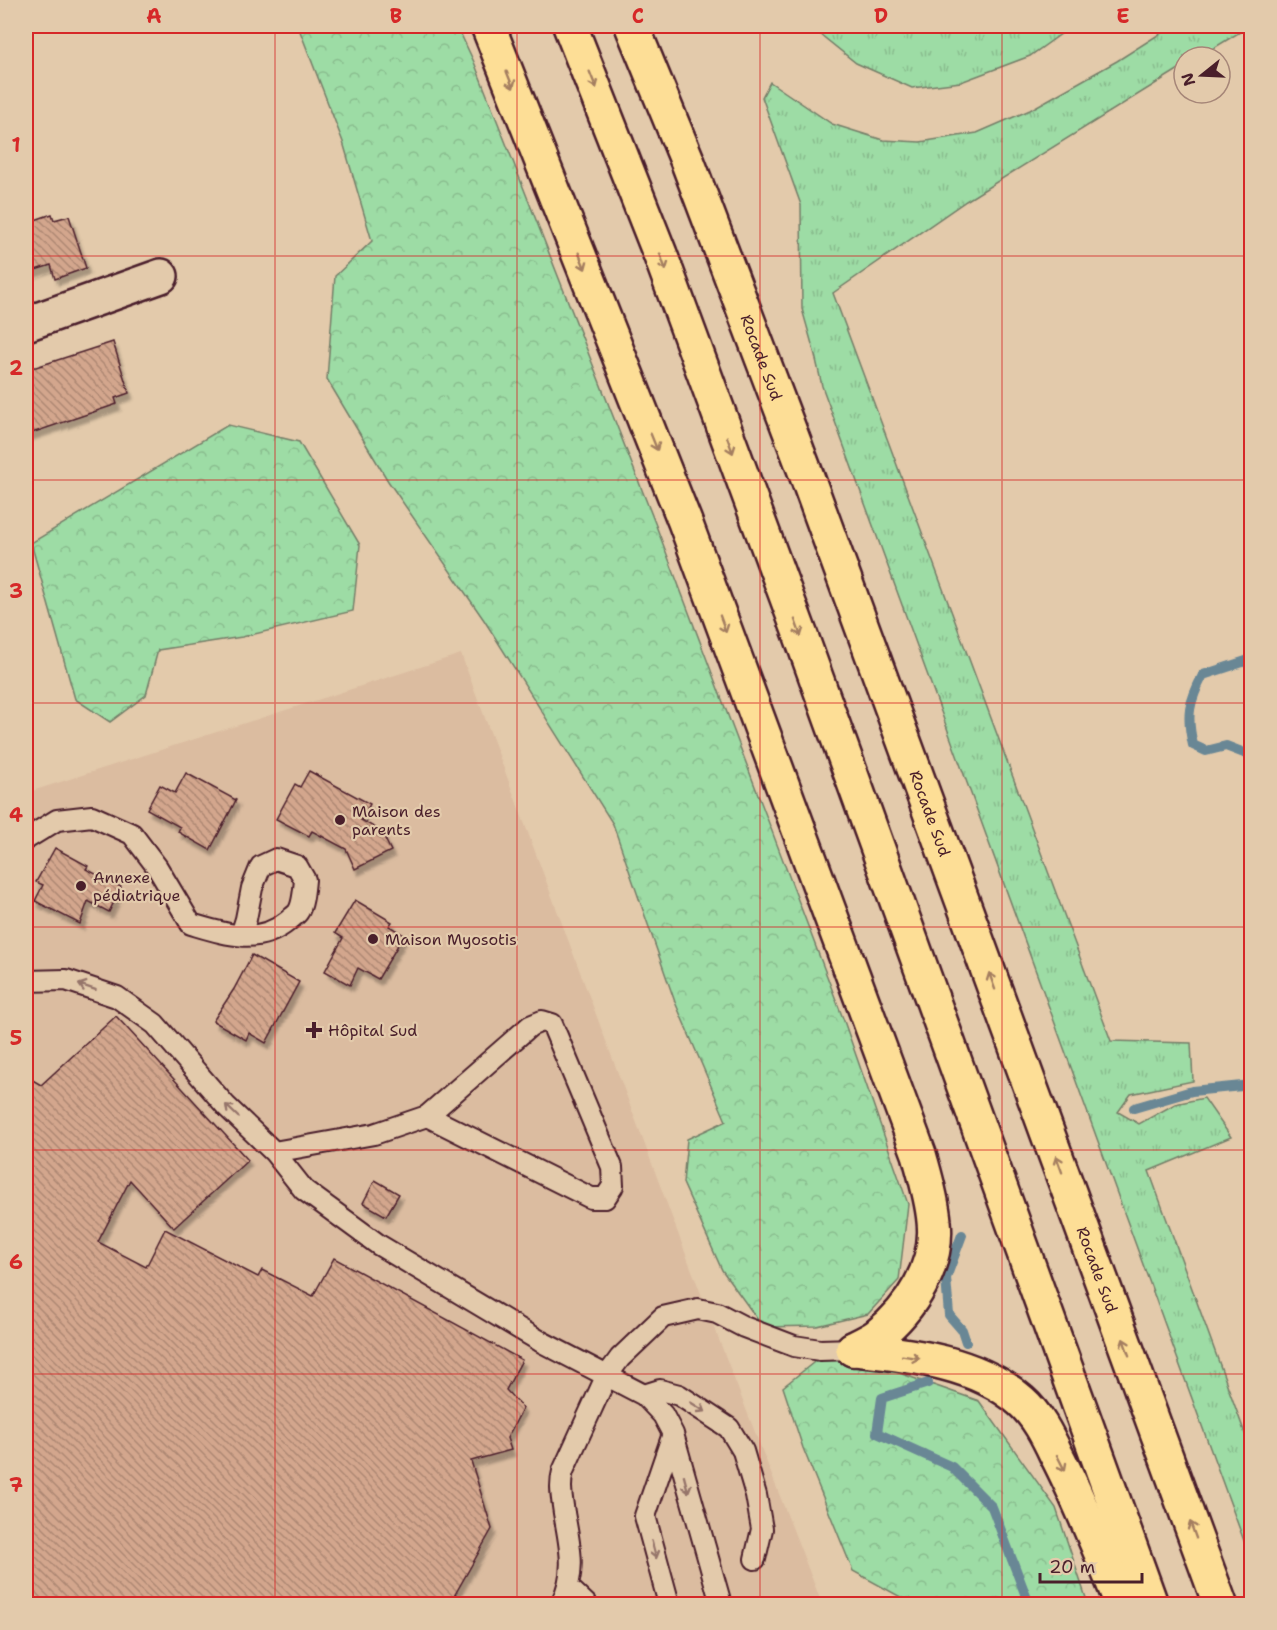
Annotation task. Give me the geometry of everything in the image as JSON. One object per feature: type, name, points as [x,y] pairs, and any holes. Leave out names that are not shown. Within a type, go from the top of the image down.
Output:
[{"type":"highway","points":[[488,26],[685,522],[911,1131],[930,1192],[935,1223],[929,1267],[914,1296],[896,1318],[876,1336],[853,1349]]},
{"type":"highway","points":[[570,26],[660,254],[797,625],[1151,1605]]},
{"type":"highway","name":"Rocade Sud","points":[[633,26],[687,160],[810,485],[1220,1605]]},
{"type":"highway","points":[[853,1349],[957,1366],[996,1383],[1022,1401],[1042,1426],[1067,1476],[1122,1605]]},
{"type":"street","points":[[26,324],[161,276]]},
{"type":"lane","points":[[26,839],[57,820],[92,816],[132,834],[157,867],[191,924],[221,934],[241,935]]},
{"type":"lane","points":[[26,981],[66,980],[117,997],[155,1024],[226,1106],[274,1152],[304,1190],[379,1245],[540,1341],[644,1395],[663,1415],[673,1434],[720,1605]]},
{"type":"lane","points":[[274,1152],[374,1134],[427,1116],[530,1026],[542,1021],[552,1024],[612,1167],[613,1186],[605,1198],[591,1198],[427,1116]]},
{"type":"lane","points":[[586,1605],[565,1596],[571,1568],[570,1546],[560,1483],[562,1471],[606,1377],[620,1358],[663,1317],[698,1309],[717,1313],[744,1327],[794,1346],[820,1350],[853,1349]]},
{"type":"lane","points":[[644,1395],[660,1390],[679,1395],[729,1428],[743,1451],[756,1495],[762,1529],[755,1559]]},
{"type":"lane","points":[[669,1605],[645,1516],[673,1434]]},
{"type":"shaded area","name":"Hôpital Sud","points":[[461,654],[691,1268],[822,1604],[26,1604],[26,793]]},
{"type":"green space","points":[[298,26],[457,26],[474,62],[655,523],[844,1021],[908,1204],[899,1280],[868,1314],[817,1326],[763,1327],[722,1270],[683,1183],[687,1139],[726,1121],[675,1002],[613,824],[484,620],[388,481],[327,379],[335,276],[372,241],[343,142]]},
{"type":"green space","points":[[810,26],[1072,26],[1030,56],[961,82],[912,88],[856,63]]},
{"type":"green space","points":[[1172,26],[1250,26],[1219,45],[1172,45],[1172,73],[966,201],[833,293],[1111,1041],[1191,1043],[1193,1081],[1131,1094],[1118,1112],[1139,1124],[1175,1104],[1204,1098],[1231,1137],[1149,1171],[1251,1450],[1251,1560],[822,386],[802,309],[801,205],[762,97],[770,82],[832,124],[883,140],[920,142],[977,133],[1030,110],[1117,61]]},
{"type":"green space","points":[[228,425],[299,442],[360,545],[353,611],[242,637],[158,650],[146,695],[110,722],[75,699],[31,543]]},
{"type":"green space","points":[[823,1355],[862,1360],[979,1401],[1056,1508],[1088,1604],[909,1604],[908,1601],[853,1571],[803,1448],[783,1387]]},
{"type":"building","points":[[52,214],[54,220],[69,216],[86,268],[55,279],[51,265],[26,273],[26,223]]},
{"type":"building","points":[[113,342],[129,393],[115,398],[117,404],[26,435],[26,367],[36,367]]},
{"type":"building","name":"Maison des parents","points":[[309,771],[370,804],[361,820],[381,831],[391,851],[355,869],[346,849],[312,831],[309,836],[276,819],[295,784],[300,787]]},
{"type":"building","points":[[186,773],[236,800],[210,850],[178,832],[180,827],[147,809],[160,785],[175,793]]},
{"type":"building","name":"Annexe pédiatrique","points":[[55,848],[88,866],[86,869],[121,887],[109,912],[88,901],[80,924],[35,901],[43,885],[36,882]]},
{"type":"building","name":"Maison Myosotis","points":[[355,900],[392,922],[389,926],[404,935],[378,979],[358,968],[350,985],[325,971],[343,938],[335,933]]},
{"type":"building","points":[[252,955],[299,982],[266,1043],[249,1033],[246,1040],[213,1021],[234,989]]},
{"type":"building","points":[[116,1016],[248,1160],[174,1228],[130,1180],[98,1242],[146,1267],[165,1229],[258,1277],[262,1270],[313,1296],[334,1258],[522,1360],[506,1390],[523,1408],[507,1438],[511,1450],[471,1461],[492,1529],[449,1605],[26,1605],[26,1076],[41,1085]]},
{"type":"building","points":[[375,1180],[399,1194],[386,1216],[363,1203]]},
{"type":"waterway","points":[[1252,659],[1203,675],[1192,701],[1189,717],[1193,745],[1206,751],[1226,746],[1252,756]]},
{"type":"waterway","points":[[1134,1108],[1192,1091],[1252,1085]]},
{"type":"waterway","points":[[962,1235],[946,1278],[949,1315],[962,1330],[966,1342]]},
{"type":"waterway","points":[[928,1383],[882,1398],[877,1433],[952,1467],[992,1507],[1029,1604]]},
{"type":"place","name":"Maison des parents","points":[[340,820]]},
{"type":"place","name":"Annexe pédiatrique","points":[[81,886]]},
{"type":"place","name":"Maison Myosotis","points":[[373,939]]},
{"type":"place","name":"Hôpital Sud","points":[[314,1030]]}]
